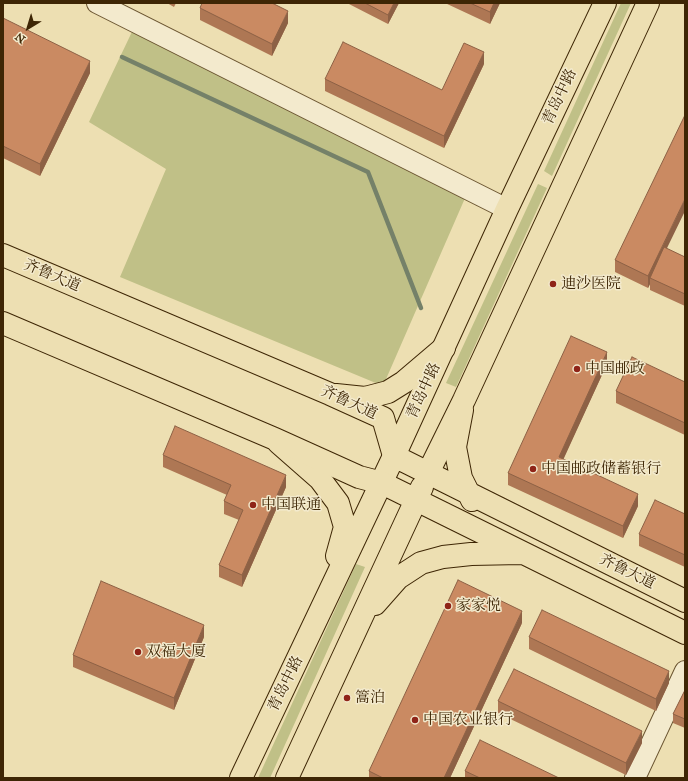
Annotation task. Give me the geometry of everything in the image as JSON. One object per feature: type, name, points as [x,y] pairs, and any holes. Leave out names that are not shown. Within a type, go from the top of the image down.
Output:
[{"type":"main road","name":"青岛中路","points":[[241,778],[382,483],[604,3]]},
{"type":"main road","points":[[287,778],[356,625],[464,400],[648,3]]},
{"type":"main road","name":"齐鲁大道","points":[[3,255],[383,418],[394,456],[685,601]]},
{"type":"main road","name":"齐鲁大道","points":[[3,323],[275,439],[359,477],[382,483],[685,633]]},
{"type":"main road","points":[[330,394],[365,398],[388,392],[404,382],[444,348]]},
{"type":"main road","points":[[464,400],[456,447],[461,478],[474,505],[498,531],[524,553]]},
{"type":"main road","points":[[275,439],[320,480],[338,503],[345,527],[322,609]]},
{"type":"main road","points":[[356,625],[398,578],[421,563],[444,557],[471,554],[524,553]]},
{"type":"street","points":[[96,3],[508,209]]},
{"type":"street","points":[[635,778],[685,671]]},
{"type":"green space","points":[[621,3],[631,3],[552,176],[544,171]]},
{"type":"green space","points":[[140,15],[469,189],[383,386],[120,277],[166,169],[89,122]]},
{"type":"green space","points":[[538,184],[547,188],[456,387],[446,383]]},
{"type":"green space","points":[[356,564],[365,567],[270,778],[258,778]]},
{"type":"building","points":[[202,3],[272,3],[288,11],[272,44],[200,8]]},
{"type":"building","points":[[365,3],[394,3],[388,15]]},
{"type":"building","points":[[470,3],[494,3],[490,12]]},
{"type":"building","points":[[3,18],[90,61],[40,164],[3,146]]},
{"type":"building","points":[[343,42],[442,90],[464,43],[484,52],[444,136],[325,79]]},
{"type":"building","points":[[685,115],[685,199],[648,276],[615,260]]},
{"type":"building","points":[[664,247],[685,257],[685,294],[650,278]]},
{"type":"building","points":[[571,336],[607,352],[559,457],[638,494],[623,526],[508,473]]},
{"type":"building","points":[[632,357],[685,382],[685,423],[616,391]]},
{"type":"building","name":"中国联通","points":[[175,426],[286,475],[242,575],[219,565],[243,510],[224,501],[231,485],[163,455]]},
{"type":"building","points":[[655,500],[685,514],[685,555],[639,534]]},
{"type":"building","points":[[458,580],[522,611],[444,778],[383,778],[369,771]]},
{"type":"building","name":"双福大厦","points":[[101,581],[204,625],[174,698],[73,655]]},
{"type":"building","points":[[542,610],[669,671],[656,699],[529,637]]},
{"type":"building","points":[[514,669],[642,731],[626,763],[498,701]]},
{"type":"building","points":[[685,690],[685,719],[673,714]]},
{"type":"building","points":[[480,740],[559,778],[480,778],[465,771]]},
{"type":"waterway","points":[[122,57],[368,172],[421,308]]},
{"type":"place","name":"迪沙医院","points":[[553,284]]},
{"type":"place","name":"中国邮政","points":[[577,369]]},
{"type":"place","name":"中国邮政储蓄银行","points":[[533,469]]},
{"type":"place","name":"中国联通","points":[[253,505]]},
{"type":"place","name":"家家悦","points":[[448,606]]},
{"type":"place","name":"双福大厦","points":[[138,652]]},
{"type":"place","name":"篙泊","points":[[347,698]]},
{"type":"place","name":"中国农业银行","points":[[415,720]]}]
